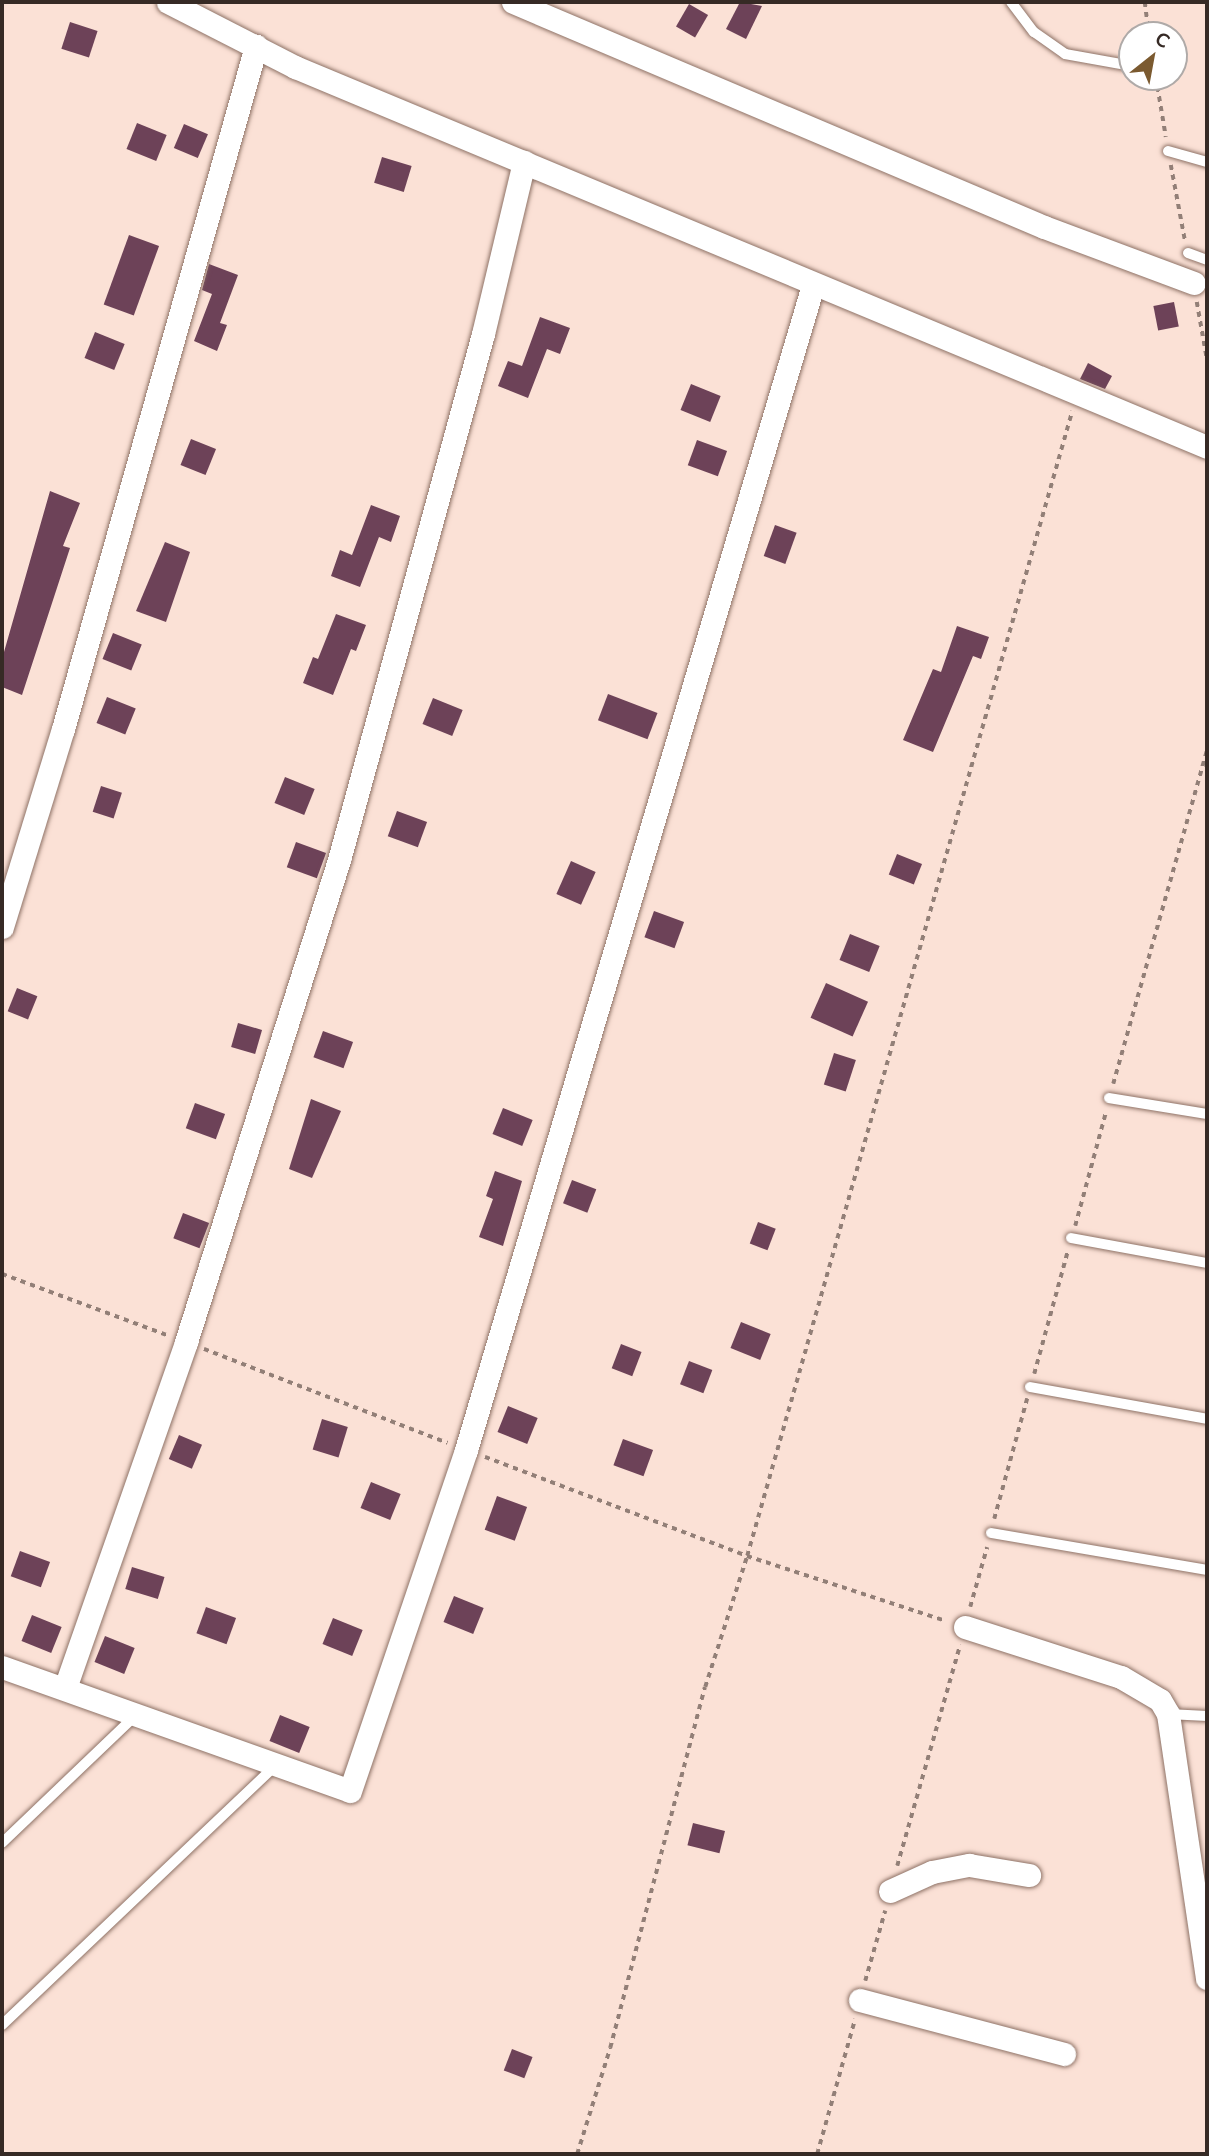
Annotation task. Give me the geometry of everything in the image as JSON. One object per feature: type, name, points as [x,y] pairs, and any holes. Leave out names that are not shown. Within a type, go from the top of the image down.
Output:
[{"type":"street","points":[[168,2],[295,67],[1076,395],[1207,447]]},
{"type":"street","points":[[513,2],[1044,227],[1194,283]]},
{"type":"street","points":[[2,927],[67,715],[256,46]]},
{"type":"street","points":[[65,1688],[186,1342],[339,860],[483,334],[523,162]]},
{"type":"street","points":[[2,1667],[350,1791],[466,1450],[813,285]]},
{"type":"street","points":[[965,1627],[1121,1677],[1147,1689],[1168,1714],[1205,1931],[1207,1978]]},
{"type":"street","points":[[890,1891],[932,1872],[969,1865],[1029,1875]]},
{"type":"street","points":[[860,2000],[1064,2054]]},
{"type":"lane","points":[[1011,2],[1034,32],[1065,54],[1118,63]]},
{"type":"lane","points":[[1168,150],[1207,162]]},
{"type":"lane","points":[[1188,253],[1207,260]]},
{"type":"lane","points":[[1110,1098],[1207,1114]]},
{"type":"lane","points":[[1071,1238],[1207,1263]]},
{"type":"lane","points":[[1030,1387],[1207,1419]]},
{"type":"lane","points":[[990,1533],[1207,1570]]},
{"type":"lane","points":[[2,1843],[137,1714]]},
{"type":"lane","points":[[1168,1714],[1207,1716]]},
{"type":"lane","points":[[2,2025],[277,1764]]},
{"type":"path","points":[[1145,2],[1147,21]]},
{"type":"path","points":[[1158,91],[1188,253]]},
{"type":"path","points":[[1194,283],[1207,359]]},
{"type":"path","points":[[577,2154],[610,2048],[705,1687],[747,1556],[1076,395]]},
{"type":"path","points":[[965,1627],[1207,749]]},
{"type":"building","points":[[740,2],[762,6],[746,39],[726,29]]},
{"type":"building","points":[[689,4],[708,15],[695,38],[676,27]]},
{"type":"building","points":[[70,22],[98,31],[89,58],[61,49]]},
{"type":"building","points":[[137,123],[167,135],[156,161],[127,149]]},
{"type":"building","points":[[184,124],[208,134],[198,158],[174,148]]},
{"type":"building","points":[[382,157],[412,166],[404,192],[374,183]]},
{"type":"building","points":[[129,235],[159,246],[134,315],[104,305]]},
{"type":"building","points":[[209,264],[238,275],[220,323],[227,325],[217,351],[194,341],[212,294],[202,290]]},
{"type":"building","points":[[1174,302],[1179,327],[1158,331],[1153,306]]},
{"type":"building","points":[[540,317],[570,328],[560,354],[547,349],[528,398],[498,386],[508,361],[522,366]]},
{"type":"building","points":[[95,332],[125,344],[114,370],[85,358]]},
{"type":"building","points":[[1088,363],[1112,376],[1105,389],[1080,379]]},
{"type":"building","points":[[691,384],[721,396],[710,422],[681,410]]},
{"type":"building","points":[[191,439],[216,449],[206,475],[181,465]]},
{"type":"building","points":[[697,440],[727,451],[718,476],[688,465]]},
{"type":"building","points":[[50,491],[80,503],[63,546],[70,548],[22,695],[2,687],[2,659]]},
{"type":"building","points":[[371,505],[400,516],[391,542],[379,537],[360,587],[331,576],[340,550],[352,555]]},
{"type":"building","points":[[775,525],[797,533],[785,564],[764,556]]},
{"type":"building","points":[[165,542],[190,552],[166,622],[136,611]]},
{"type":"building","points":[[336,614],[366,625],[356,651],[351,649],[333,695],[303,683],[313,657],[318,659]]},
{"type":"building","points":[[957,626],[989,637],[981,659],[973,656],[933,752],[903,740],[933,669],[941,672]]},
{"type":"building","points":[[113,633],[142,645],[131,671],[103,659]]},
{"type":"building","points":[[608,694],[657,713],[647,739],[598,720]]},
{"type":"building","points":[[107,697],[136,709],[125,735],[97,723]]},
{"type":"building","points":[[433,698],[463,710],[452,736],[423,724]]},
{"type":"building","points":[[285,777],[315,789],[304,815],[275,803]]},
{"type":"building","points":[[101,786],[122,793],[114,818],[93,812]]},
{"type":"building","points":[[397,811],[427,822],[418,847],[388,836]]},
{"type":"building","points":[[296,842],[326,853],[317,878],[287,867]]},
{"type":"building","points":[[897,854],[922,864],[914,885],[889,874]]},
{"type":"building","points":[[571,861],[596,872],[581,905],[556,894]]},
{"type":"building","points":[[654,911],[684,922],[674,948],[644,937]]},
{"type":"building","points":[[850,934],[880,946],[869,972],[840,960]]},
{"type":"building","points":[[826,983],[868,1002],[853,1036],[811,1018]]},
{"type":"building","points":[[17,988],[37,996],[28,1019],[8,1011]]},
{"type":"building","points":[[238,1023],[262,1030],[255,1054],[231,1047]]},
{"type":"building","points":[[323,1031],[353,1042],[343,1068],[313,1057]]},
{"type":"building","points":[[834,1053],[856,1060],[846,1091],[824,1084]]},
{"type":"building","points":[[311,1099],[341,1111],[312,1178],[289,1169]]},
{"type":"building","points":[[195,1103],[225,1114],[216,1139],[186,1128]]},
{"type":"building","points":[[503,1108],[533,1120],[522,1146],[493,1134]]},
{"type":"building","points":[[495,1171],[522,1181],[503,1246],[479,1237],[493,1199],[486,1196]]},
{"type":"building","points":[[572,1180],[596,1189],[587,1213],[563,1203]]},
{"type":"building","points":[[183,1213],[209,1223],[199,1248],[173,1238]]},
{"type":"building","points":[[758,1222],[776,1229],[767,1250],[750,1243]]},
{"type":"building","points":[[741,1322],[771,1334],[760,1360],[731,1348]]},
{"type":"building","points":[[621,1344],[642,1352],[632,1376],[612,1368]]},
{"type":"building","points":[[689,1361],[712,1370],[703,1393],[680,1384]]},
{"type":"building","points":[[508,1406],[538,1418],[527,1444],[498,1432]]},
{"type":"building","points":[[322,1419],[348,1427],[338,1457],[313,1450]]},
{"type":"building","points":[[179,1435],[202,1445],[192,1469],[169,1459]]},
{"type":"building","points":[[623,1439],[653,1450],[643,1476],[613,1465]]},
{"type":"building","points":[[371,1482],[401,1494],[390,1520],[361,1508]]},
{"type":"building","points":[[497,1496],[527,1507],[515,1541],[485,1530]]},
{"type":"building","points":[[20,1551],[50,1562],[41,1587],[11,1576]]},
{"type":"building","points":[[132,1567],[165,1577],[158,1599],[125,1589]]},
{"type":"building","points":[[454,1596],[484,1608],[473,1634],[444,1622]]},
{"type":"building","points":[[206,1607],[236,1618],[226,1644],[196,1633]]},
{"type":"building","points":[[32,1615],[62,1627],[51,1653],[22,1641]]},
{"type":"building","points":[[333,1618],[363,1630],[352,1656],[323,1644]]},
{"type":"building","points":[[105,1636],[135,1648],[124,1674],[95,1662]]},
{"type":"building","points":[[280,1715],[310,1727],[299,1753],[270,1741]]},
{"type":"building","points":[[693,1823],[725,1831],[719,1853],[687,1845]]},
{"type":"building","points":[[512,2049],[533,2057],[524,2078],[504,2070]]}]
